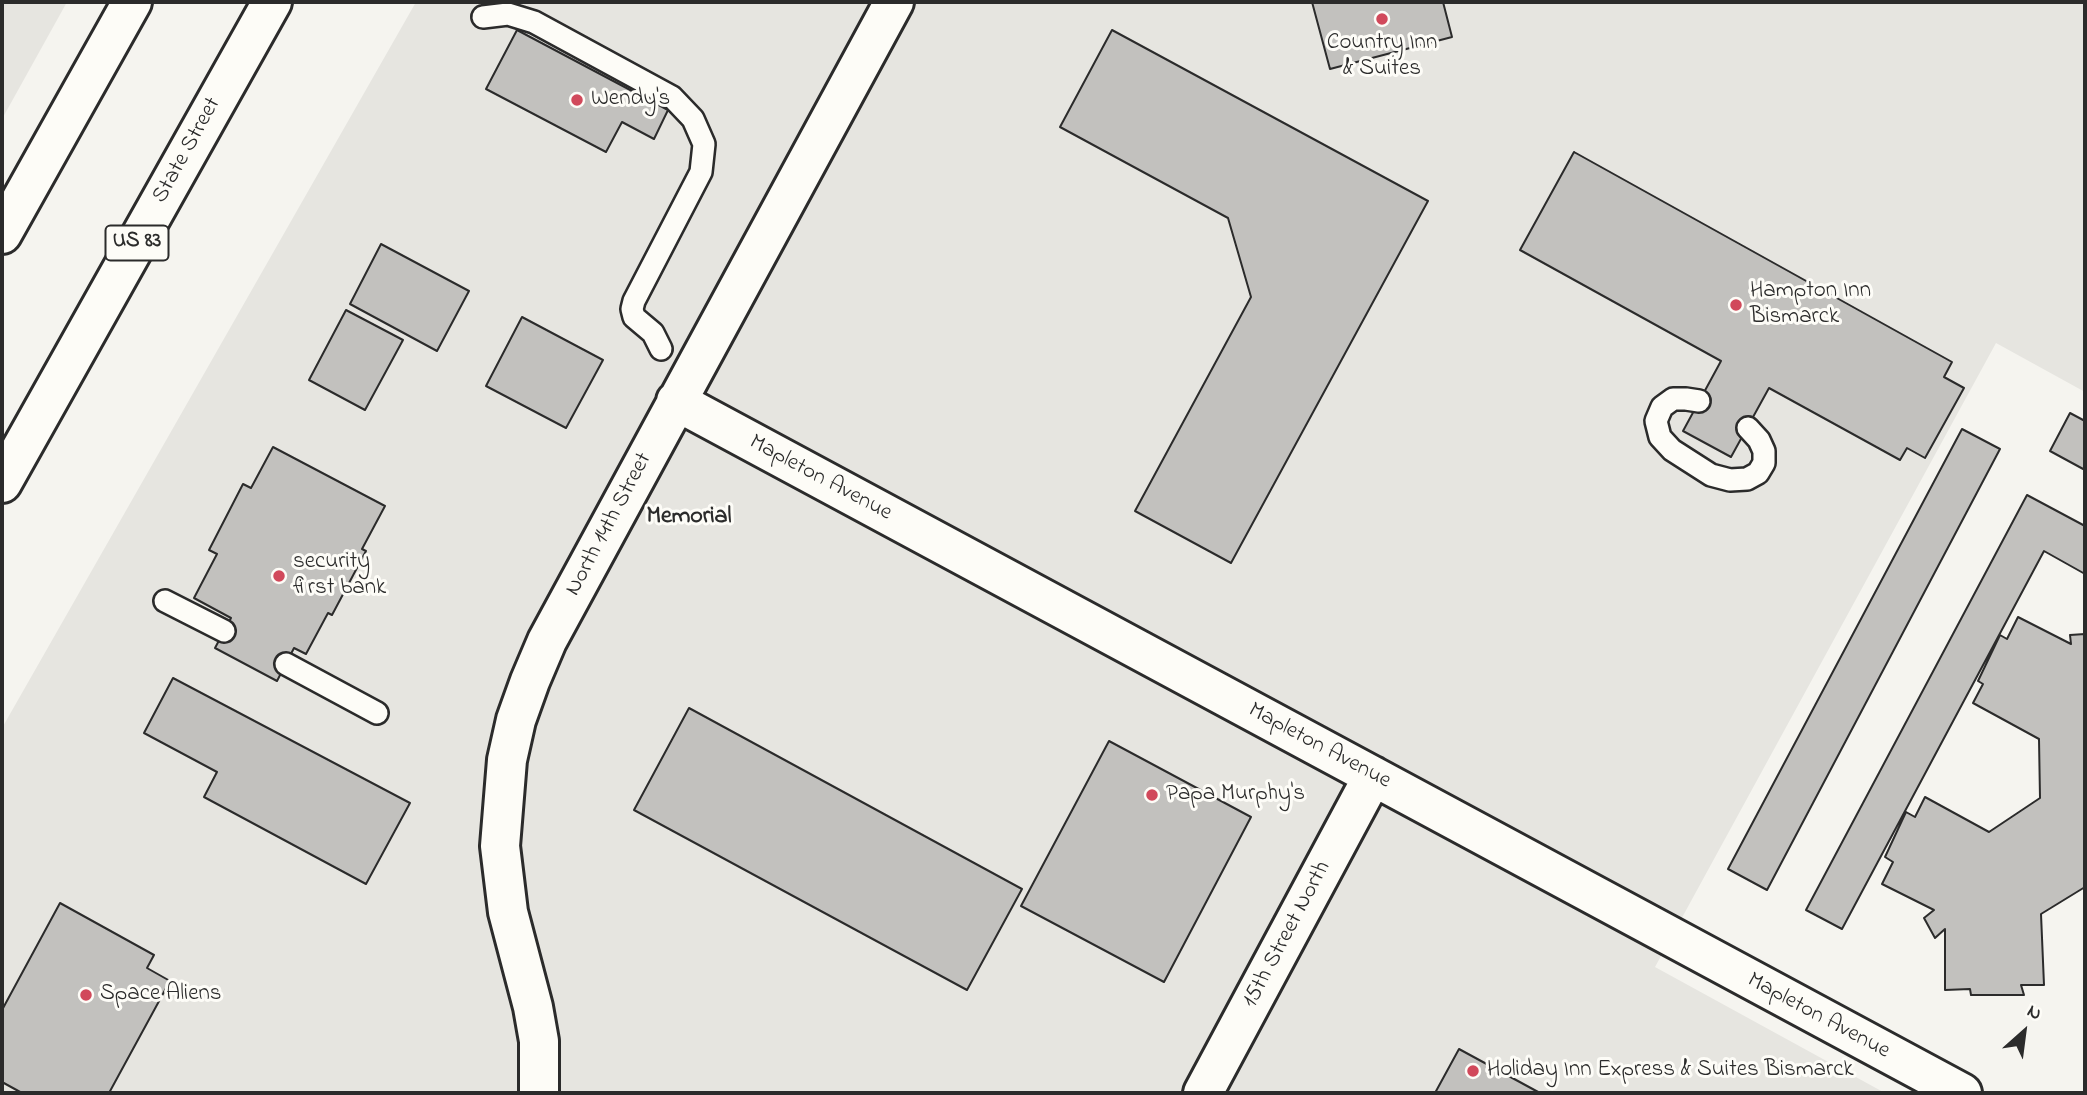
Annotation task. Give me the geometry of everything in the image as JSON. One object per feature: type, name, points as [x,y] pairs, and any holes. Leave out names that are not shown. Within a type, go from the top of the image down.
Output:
[{"type":"main road","points":[[2,234],[132,2]]},
{"type":"main road","name":"State Street","points":[[2,483],[272,2]]},
{"type":"main road","name":"North 14th Street","points":[[539,1093],[539,1041],[533,1007],[508,912],[503,879],[501,811],[507,760],[516,720],[547,641],[894,2]]},
{"type":"main road","name":"Mapleton Avenue","points":[[676,401],[1962,1093]]},
{"type":"main road","name":"15th Street North","points":[[1203,1093],[1373,776]]},
{"type":"lane","points":[[483,17],[508,14],[534,22],[672,97],[694,119],[704,144],[701,172],[632,309],[634,317],[653,333],[661,349]]},
{"type":"lane","points":[[1699,401],[1673,399],[1662,407],[1656,421],[1660,437],[1690,464],[1711,475],[1730,480],[1747,479],[1758,473],[1764,463],[1764,452],[1759,440],[1748,428]]},
{"type":"lane","points":[[165,601],[224,631]]},
{"type":"lane","points":[[286,664],[377,713]]},
{"type":"shaded area","points":[[2,2],[67,2],[2,119]]},
{"type":"shaded area","points":[[416,2],[2085,2],[2085,392],[1996,343],[1655,967],[1885,1093],[2,1093],[2,728]]},
{"type":"building","name":"Country Inn & Suites","points":[[1312,2],[1443,2],[1452,37],[1330,69]]},
{"type":"building","name":"Wendy's","points":[[517,30],[668,110],[654,139],[622,122],[606,152],[486,89]]},
{"type":"building","points":[[1112,30],[1428,201],[1231,563],[1135,511],[1251,297],[1228,218],[1060,127]]},
{"type":"building","name":"Hampton Inn Bismarck","points":[[1574,152],[1952,362],[1944,377],[1964,388],[1925,458],[1907,448],[1900,460],[1769,388],[1731,457],[1683,431],[1721,361],[1520,250]]},
{"type":"building","points":[[381,244],[469,291],[437,351],[350,304]]},
{"type":"building","points":[[346,310],[403,340],[365,410],[309,380]]},
{"type":"building","points":[[522,317],[603,360],[566,428],[486,386]]},
{"type":"building","points":[[2070,413],[2085,421],[2085,470],[2050,451]]},
{"type":"building","points":[[1962,429],[2000,449],[1767,890],[1728,869]]},
{"type":"building","name":"security first bank","points":[[273,447],[385,506],[362,549],[366,551],[332,615],[328,613],[306,654],[294,648],[277,681],[215,648],[231,618],[194,598],[217,554],[209,550],[243,484],[251,488]]},
{"type":"building","points":[[2027,495],[2085,526],[2085,574],[2044,551],[1842,929],[1806,910]]},
{"type":"building","points":[[2018,617],[2071,644],[2070,635],[2085,634],[2085,887],[2041,914],[2044,985],[2021,985],[2024,995],[1971,995],[1970,989],[1945,990],[1945,929],[1935,938],[1924,918],[1934,910],[1882,884],[1893,862],[1885,857],[1906,812],[1915,817],[1925,797],[1989,832],[2040,798],[2039,739],[1973,703],[1983,684],[1978,681],[2000,635],[2007,639]]},
{"type":"building","points":[[173,678],[410,803],[366,884],[204,797],[217,772],[144,733]]},
{"type":"building","points":[[689,708],[1022,889],[967,990],[634,810]]},
{"type":"building","points":[[1109,741],[1251,817],[1164,982],[1021,906]]},
{"type":"building","name":"Space Aliens","points":[[60,903],[154,955],[147,968],[170,981],[109,1093],[22,1093],[2,1082],[2,1010]]},
{"type":"building","name":"Holiday Inn Express & Suites Bismarck","points":[[1459,1049],[1540,1093],[1435,1093]]},
{"type":"place","name":"Country Inn & Suites","points":[[1382,19]]},
{"type":"place","name":"Wendy's","points":[[577,100]]},
{"type":"place","name":"Hampton Inn Bismarck","points":[[1736,305]]},
{"type":"place","name":"security first bank","points":[[279,576]]},
{"type":"place","name":"Papa Murphy's","points":[[1152,795]]},
{"type":"place","name":"Space Aliens","points":[[86,995]]},
{"type":"place","name":"Holiday Inn Express & Suites Bismarck","points":[[1473,1071]]},
{"type":"district","name":"Memorial","points":[[689,518]]}]
